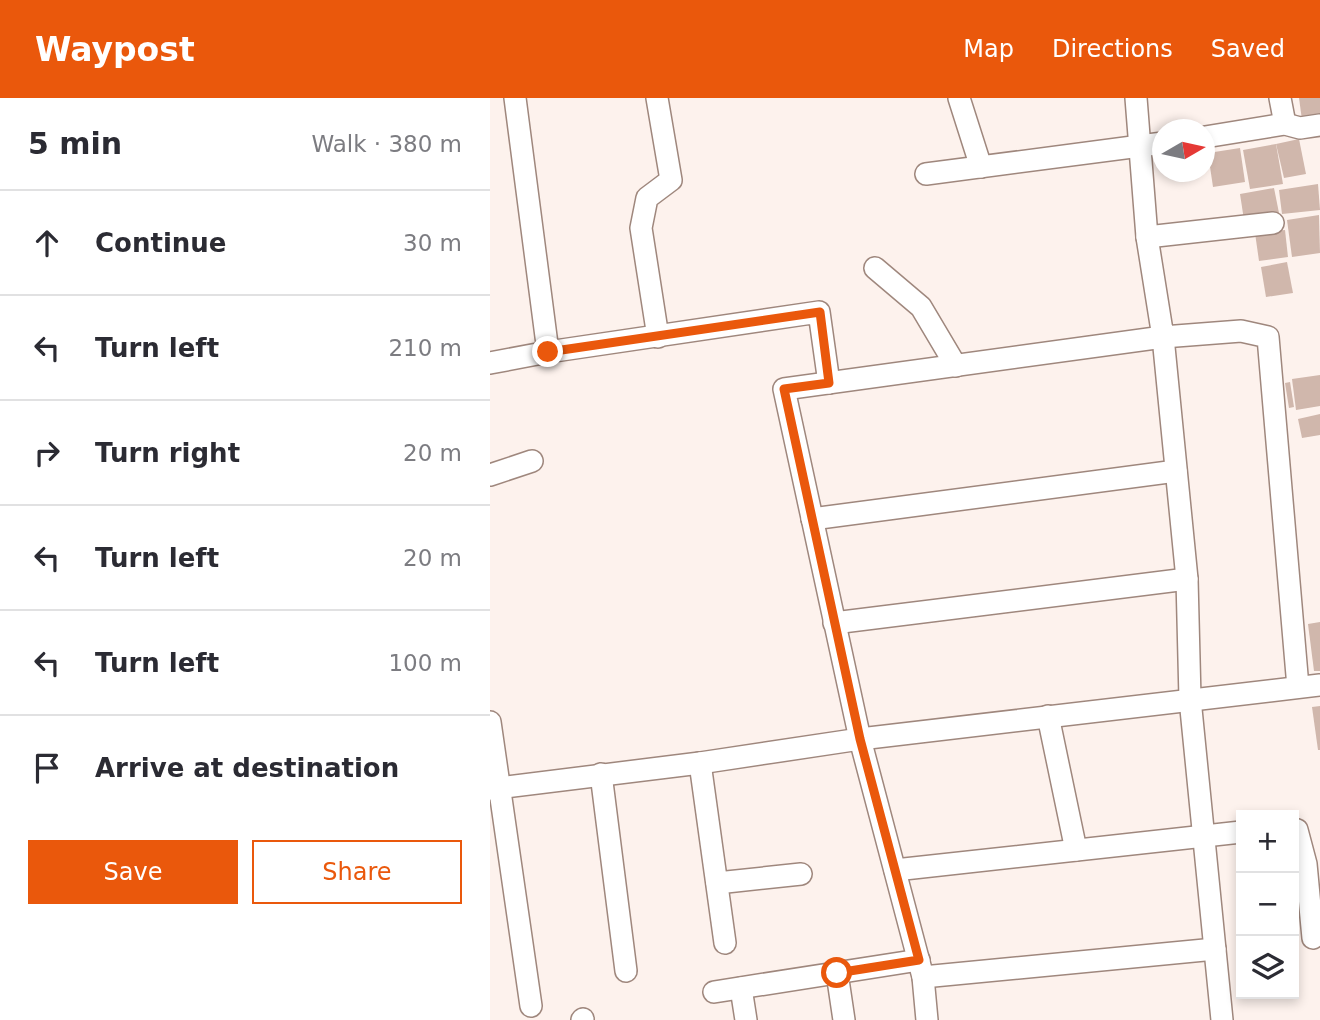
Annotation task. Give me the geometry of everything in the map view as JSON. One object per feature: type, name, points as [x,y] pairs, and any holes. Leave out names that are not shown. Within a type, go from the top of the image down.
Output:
[{"type":"street","points":[[515,98],[548,352]]},
{"type":"street","points":[[657,98],[671,180],[648,198],[641,228],[658,337]]},
{"type":"street","points":[[959,98],[981,167]]},
{"type":"street","points":[[1136,98],[1147,237],[1163,337],[1187,579],[1190,699],[1222,1020]]},
{"type":"street","points":[[1280,98],[1284,124]]},
{"type":"street","points":[[1215,135],[1284,124],[1300,128],[1320,125]]},
{"type":"street","points":[[926,174],[1152,145]]},
{"type":"street","points":[[1147,237],[1273,223]]},
{"type":"street","points":[[875,268],[921,307],[956,366]]},
{"type":"street","points":[[490,363],[820,312],[829,383]]},
{"type":"street","points":[[927,1020],[921,969],[860,739],[784,389],[1163,337],[1241,331],[1268,337],[1298,687]]},
{"type":"street","points":[[490,475],[532,461]]},
{"type":"street","points":[[812,519],[1176,471]]},
{"type":"street","points":[[834,623],[1187,579]]},
{"type":"street","points":[[495,788],[700,763],[860,739],[1320,685]]},
{"type":"street","points":[[1048,716],[1076,850]]},
{"type":"street","points":[[490,722],[495,788],[531,1006]]},
{"type":"street","points":[[700,763],[725,943]]},
{"type":"street","points":[[601,774],[626,971]]},
{"type":"street","points":[[895,870],[1236,832]]},
{"type":"street","points":[[1299,838],[1306,864],[1313,938]]},
{"type":"street","points":[[717,883],[801,874]]},
{"type":"street","points":[[714,992],[837,973],[1215,949]]},
{"type":"street","points":[[837,973],[844,1020]]},
{"type":"street","points":[[741,988],[746,1020]]},
{"type":"building","points":[[1299,98],[1320,98],[1320,118],[1302,120]]},
{"type":"building","points":[[1299,139],[1306,174],[1284,178],[1276,144]]},
{"type":"building","points":[[1276,144],[1283,184],[1250,189],[1243,150]]},
{"type":"building","points":[[1240,148],[1245,182],[1213,187],[1215,152]]},
{"type":"building","points":[[1318,184],[1320,210],[1282,214],[1279,190]]},
{"type":"building","points":[[1274,188],[1279,213],[1244,220],[1240,194]]},
{"type":"building","points":[[1319,215],[1320,253],[1292,257],[1287,220]]},
{"type":"building","points":[[1285,230],[1288,257],[1259,261],[1255,233]]},
{"type":"building","points":[[1287,262],[1293,293],[1266,297],[1261,267]]},
{"type":"building","points":[[1320,375],[1320,406],[1296,410],[1292,379]]},
{"type":"building","points":[[1290,382],[1294,407],[1289,408],[1285,383]]},
{"type":"building","points":[[1320,414],[1320,435],[1302,438],[1298,419]]},
{"type":"building","points":[[1320,622],[1320,671],[1314,671],[1308,624]]},
{"type":"building","points":[[1320,706],[1320,750],[1318,750],[1312,707]]},
{"type":"route","points":[[548,352],[820,312],[829,383],[784,389],[860,739],[919,960],[837,973]]}]
